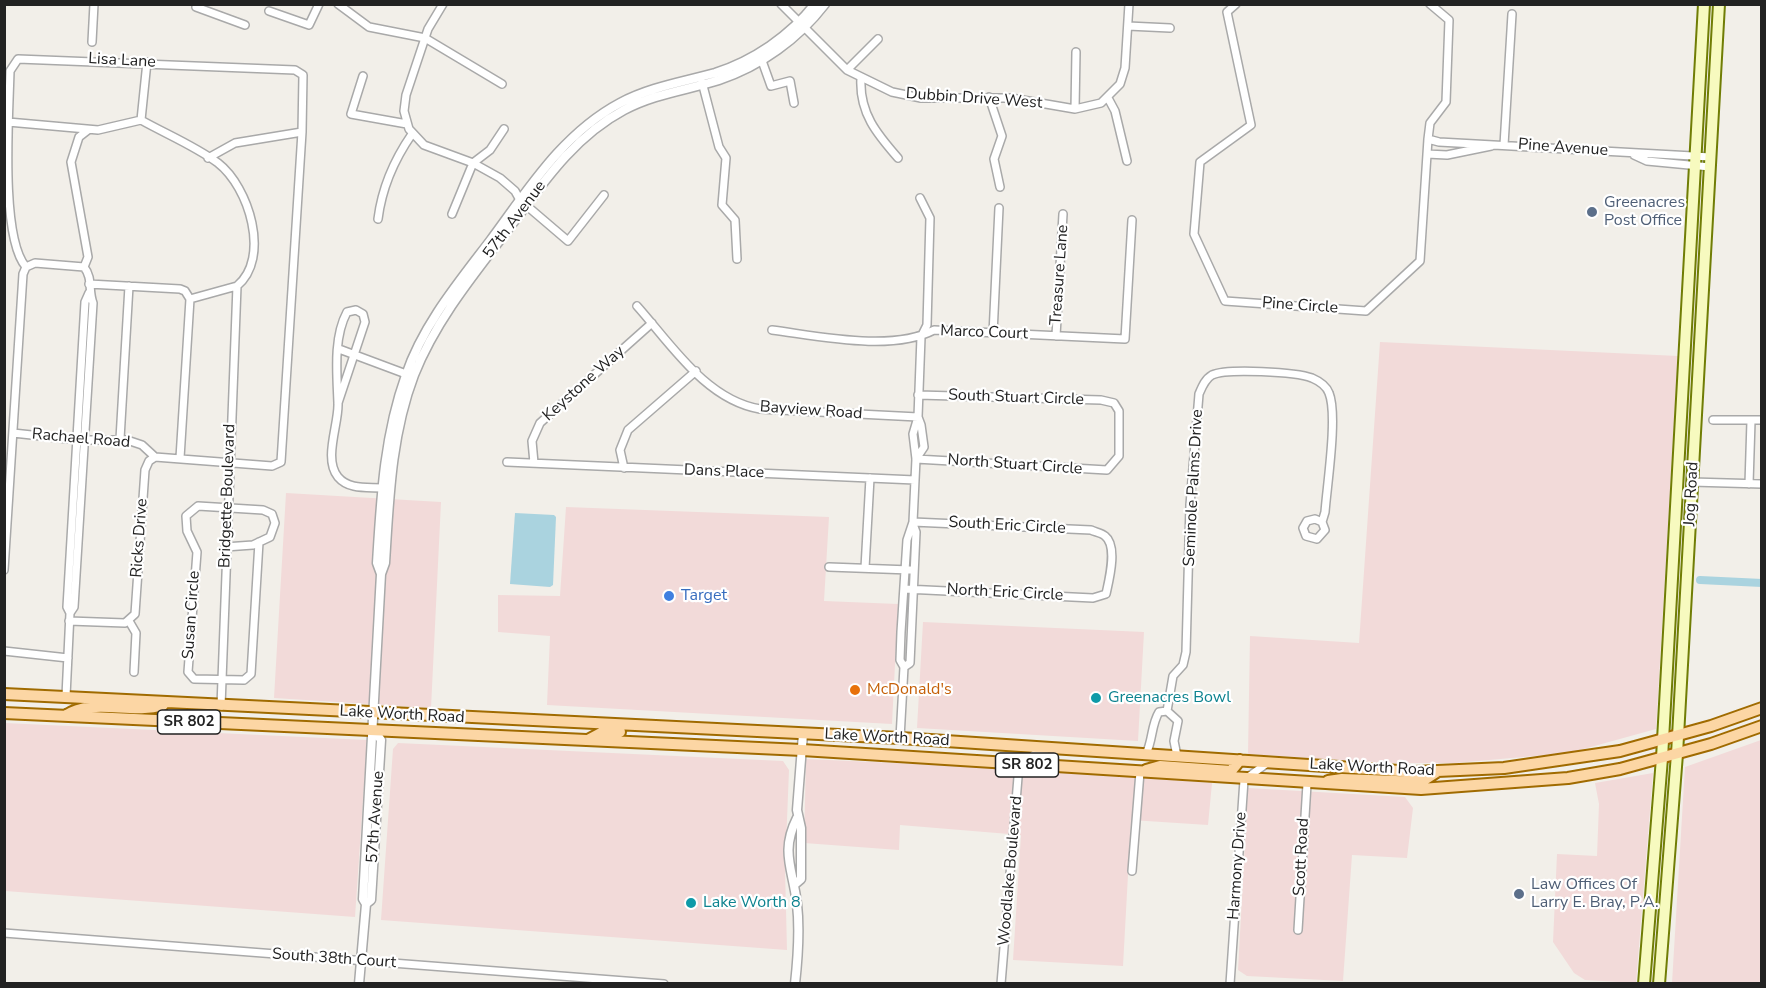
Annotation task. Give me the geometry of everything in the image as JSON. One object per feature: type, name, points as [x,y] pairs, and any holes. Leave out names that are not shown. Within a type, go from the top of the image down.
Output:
[{"type":"main road","name":"Jog Road","points":[[1644,984],[1662,758],[1704,4]]},
{"type":"main road","name":"Jog Road","points":[[1659,984],[1677,754],[1719,4]]},
{"type":"main road","points":[[1684,366],[1699,366]]},
{"type":"main road","name":"Lake Worth Road","points":[[4,694],[900,738],[1375,770],[1439,771],[1504,768],[1562,761],[1663,740],[1761,708]]},
{"type":"main road","points":[[4,707],[51,709],[66,696]]},
{"type":"main road","points":[[64,716],[79,707],[148,710],[172,703]]},
{"type":"main road","name":"Lake Worth Road","points":[[4,713],[802,750],[1307,784],[1421,789],[1481,787],[1568,778],[1677,754],[1761,726]]},
{"type":"main road","points":[[507,737],[522,731],[573,734],[582,732],[590,724]]},
{"type":"main road","points":[[588,740],[603,732],[666,734],[685,729]]},
{"type":"main road","points":[[1140,772],[1160,766],[1231,771],[1240,760]]},
{"type":"main road","points":[[1307,784],[1342,778],[1421,782],[1439,771]]},
{"type":"street","points":[[92,42],[94,4]]},
{"type":"street","points":[[197,4],[196,7],[245,25]]},
{"type":"street","points":[[269,11],[309,25],[319,4]]},
{"type":"street","points":[[339,4],[350,15],[369,27],[425,38],[502,84]]},
{"type":"street","points":[[443,4],[425,38],[405,100],[407,124],[412,134],[429,148],[473,163],[515,190],[523,203],[568,241],[604,195]]},
{"type":"street","name":"Dubbin Drive West","points":[[781,4],[800,27],[847,70],[876,87],[909,96],[989,97],[1075,109],[1091,107],[1108,98]]},
{"type":"street","name":"57th Avenue","points":[[800,27],[815,4]]},
{"type":"street","name":"57th Avenue","points":[[359,984],[366,904],[371,900],[381,742],[374,730],[374,713],[381,574],[385,563],[395,448],[414,375],[433,336],[455,300],[566,143],[599,116],[637,95],[702,80],[760,56],[800,27],[825,4]]},
{"type":"street","points":[[1127,161],[1114,111],[1108,98],[1120,84],[1124,74],[1129,4]]},
{"type":"street","name":"Pine Circle","points":[[1236,4],[1227,12],[1251,125],[1200,162],[1194,234],[1225,301],[1366,311],[1420,261],[1430,123],[1446,102],[1449,20],[1430,4]]},
{"type":"street","points":[[1501,145],[1512,14]]},
{"type":"street","points":[[1128,26],[1170,28]]},
{"type":"street","points":[[847,70],[878,39]]},
{"type":"street","points":[[1075,109],[1076,52]]},
{"type":"street","points":[[760,56],[771,86],[790,81],[794,103]]},
{"type":"street","name":"Lisa Lane","points":[[26,267],[18,257],[8,215],[10,71],[18,59],[147,62],[300,72],[305,84],[284,457],[281,462],[272,466],[229,462]]},
{"type":"street","points":[[141,120],[147,62]]},
{"type":"street","points":[[363,76],[351,114],[407,124]]},
{"type":"street","points":[[861,78],[861,88],[871,127],[898,158]]},
{"type":"street","points":[[702,80],[719,147],[726,158],[722,204],[735,220],[737,259]]},
{"type":"street","points":[[989,97],[1002,136],[994,159],[1000,187]]},
{"type":"street","points":[[8,122],[98,130],[141,120],[222,168],[237,187],[251,225],[254,260],[245,278],[237,286],[190,299]]},
{"type":"street","points":[[452,214],[473,163],[490,150],[504,129]]},
{"type":"street","points":[[84,267],[88,257],[71,162],[79,137],[88,130]]},
{"type":"street","points":[[208,158],[235,143],[302,132]]},
{"type":"street","points":[[378,219],[381,196],[393,165],[412,134]]},
{"type":"street","name":"Pine Avenue","points":[[1428,139],[1439,142],[1629,153],[1710,162]]},
{"type":"street","name":"Pine Avenue","points":[[1427,154],[1447,155],[1501,145]]},
{"type":"street","points":[[904,668],[910,663],[913,588],[908,540],[913,522],[916,459],[924,447],[918,417],[918,395],[921,337],[927,325],[930,218],[920,198]]},
{"type":"street","name":"57th Avenue","points":[[381,574],[377,563],[382,488],[393,417],[406,374],[426,332],[448,296],[523,203]]},
{"type":"street","points":[[993,334],[999,208]]},
{"type":"street","name":"Treasure Lane","points":[[1056,336],[1063,214]]},
{"type":"street","name":"Marco Court","points":[[772,330],[865,341],[921,337],[934,330],[1125,339],[1132,219]]},
{"type":"street","points":[[4,570],[23,274],[26,267],[35,263],[84,267]]},
{"type":"street","points":[[66,696],[69,621],[74,607],[82,440],[93,303],[89,293],[90,277],[84,267]]},
{"type":"street","points":[[89,284],[180,289],[185,291],[190,299],[180,458]]},
{"type":"street","points":[[120,440],[129,286]]},
{"type":"street","name":"Bridgette Boulevard","points":[[221,706],[225,548],[237,286]]},
{"type":"street","name":"Bayview Road","points":[[637,306],[716,391],[742,405],[756,409],[918,417]]},
{"type":"street","points":[[338,403],[365,322],[363,314],[356,310],[347,312],[343,321],[336,378],[338,403],[333,453],[339,477],[351,486],[382,488]]},
{"type":"street","name":"Keystone Way","points":[[534,463],[532,441],[540,423],[652,323]]},
{"type":"street","points":[[339,350],[406,374]]},
{"type":"street","points":[[624,468],[620,450],[628,430],[696,371]]},
{"type":"street","name":"Seminole Palms Drive","points":[[1167,711],[1173,676],[1183,665],[1186,652],[1190,505],[1199,394],[1204,383],[1212,375],[1228,371],[1249,371],[1310,377],[1323,384],[1329,394],[1332,412],[1322,522]]},
{"type":"street","name":"South Stuart Circle","points":[[918,395],[1101,400],[1114,403],[1119,411],[1119,456],[1112,466]]},
{"type":"street","points":[[1713,420],[1761,420]]},
{"type":"street","points":[[1749,484],[1751,421]]},
{"type":"street","name":"Rachael Road","points":[[13,433],[82,440],[120,440],[137,443],[155,458]]},
{"type":"street","points":[[155,458],[229,462]]},
{"type":"street","name":"Ricks Drive","points":[[134,672],[136,633],[129,621],[135,614],[145,470],[149,461],[155,458]]},
{"type":"street","name":"North Stuart Circle","points":[[916,459],[1107,471],[1112,466]]},
{"type":"street","points":[[507,462],[534,463]]},
{"type":"street","name":"Dans Place","points":[[534,463],[915,480]]},
{"type":"street","points":[[865,568],[870,478]]},
{"type":"street","points":[[1692,482],[1761,484]]},
{"type":"street","name":"Susan Circle","points":[[227,508],[198,507],[189,512],[185,526],[197,552],[188,672],[194,679],[244,680],[251,674],[259,542]]},
{"type":"street","points":[[225,548],[259,542],[273,533],[275,523],[272,514],[263,510],[227,508]]},
{"type":"street","name":"South Eric Circle","points":[[913,522],[1091,530],[1106,536],[1111,546],[1106,594]]},
{"type":"street","points":[[829,567],[910,570]]},
{"type":"street","points":[[900,738],[904,668],[900,660],[905,589],[910,570]]},
{"type":"street","name":"North Eric Circle","points":[[905,589],[1093,598],[1106,594]]},
{"type":"street","points":[[69,621],[120,623],[129,621]]},
{"type":"street","points":[[4,651],[68,658]]},
{"type":"street","name":"Seminole Palms Drive","points":[[1146,753],[1152,742],[1155,720],[1159,712],[1167,711],[1178,721],[1174,741],[1177,756]]},
{"type":"street","points":[[795,984],[798,936],[794,885],[788,858],[788,836],[797,818],[803,734]]},
{"type":"street","points":[[1019,765],[1036,753],[1057,747]]},
{"type":"street","points":[[1244,780],[1270,762]]},
{"type":"street","name":"Woodlake Boulevard","points":[[1001,984],[1019,765]]},
{"type":"street","points":[[1132,871],[1140,772]]},
{"type":"street","name":"Harmony Drive","points":[[1230,984],[1244,780]]},
{"type":"street","name":"Scott Road","points":[[1298,930],[1307,784]]},
{"type":"street","points":[[794,885],[801,879],[802,866],[801,828],[797,818]]},
{"type":"street","name":"South 38th Court","points":[[4,933],[664,984]]},
{"type":"shaded area","points":[[1380,342],[1678,356],[1656,729],[1569,753],[1455,763],[1390,763],[1248,754],[1250,636],[1359,643]]},
{"type":"shaded area","points":[[286,493],[441,502],[431,708],[274,698]]},
{"type":"shaded area","points":[[566,507],[829,517],[824,601],[898,604],[892,724],[547,705],[550,636],[498,632],[498,595],[560,596]]},
{"type":"shaded area","name":"Greenacres Bowl","points":[[923,622],[1144,632],[1138,741],[917,728]]},
{"type":"shaded area","points":[[5,723],[367,740],[355,917],[5,891]]},
{"type":"shaded area","points":[[1761,740],[1761,983],[1672,983],[1685,767]]},
{"type":"shaded area","points":[[398,743],[783,761],[789,770],[785,870],[787,950],[381,920],[393,749]]},
{"type":"shaded area","points":[[806,759],[1031,769],[1212,783],[1208,825],[1131,820],[1123,966],[1013,960],[1021,835],[900,825],[899,850],[804,843]]},
{"type":"shaded area","points":[[1653,773],[1636,983],[1585,980],[1574,973],[1553,942],[1557,854],[1597,856],[1599,804],[1595,783]]},
{"type":"shaded area","points":[[1248,788],[1405,797],[1413,808],[1407,858],[1352,855],[1343,981],[1247,976],[1238,970]]},
{"type":"water","points":[[515,513],[556,517],[553,585],[550,587],[510,584]]},
{"type":"waterway","points":[[1700,580],[1762,583]]},
{"type":"place","name":"Greenacres Post Office","points":[[1592,212]]},
{"type":"place","name":"Target","points":[[669,596]]},
{"type":"place","name":"McDonald's","points":[[855,690]]},
{"type":"place","name":"Greenacres Bowl","points":[[1096,698]]},
{"type":"place","name":"Law Offices Of Larry E. Bray, P.A.","points":[[1519,894]]},
{"type":"place","name":"Lake Worth 8","points":[[691,903]]}]
